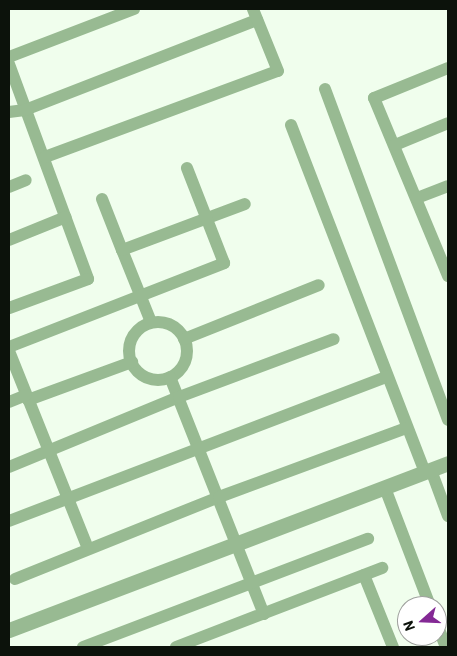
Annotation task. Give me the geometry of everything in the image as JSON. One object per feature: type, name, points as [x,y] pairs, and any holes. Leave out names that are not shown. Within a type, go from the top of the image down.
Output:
[{"type":"street","points":[[9,57],[134,9]]},
{"type":"street","points":[[9,112],[25,110],[255,14],[278,71],[45,157]]},
{"type":"street","points":[[9,64],[25,110],[45,157],[88,279],[9,308]]},
{"type":"street","points":[[448,68],[374,98],[445,258],[448,276]]},
{"type":"street","points":[[325,89],[448,420]]},
{"type":"street","points":[[395,145],[448,123]]},
{"type":"street","points":[[291,124],[407,428],[448,516]]},
{"type":"street","points":[[88,549],[47,451],[9,349],[224,264],[187,168]]},
{"type":"street","points":[[9,187],[26,180]]},
{"type":"street","points":[[417,198],[448,186]]},
{"type":"street","points":[[102,199],[151,322]]},
{"type":"street","points":[[122,250],[244,204]]},
{"type":"street","points":[[9,240],[66,217]]},
{"type":"street","points":[[184,339],[320,285]]},
{"type":"street","points":[[151,322],[167,323],[184,339],[187,348],[183,365],[170,377],[152,379],[136,370],[132,362],[129,353],[132,338],[142,326],[151,322]]},
{"type":"street","points":[[9,467],[178,397],[334,339]]},
{"type":"street","points":[[9,402],[27,398],[132,362]]},
{"type":"street","points":[[170,377],[264,614]]},
{"type":"street","points":[[9,521],[387,378]]},
{"type":"street","points":[[15,579],[219,497],[407,428]]},
{"type":"street","points":[[9,630],[448,463]]},
{"type":"street","points":[[385,488],[426,596]]},
{"type":"street","points":[[83,647],[368,539]]},
{"type":"street","points":[[176,647],[382,568]]},
{"type":"street","points":[[364,576],[393,647]]}]
